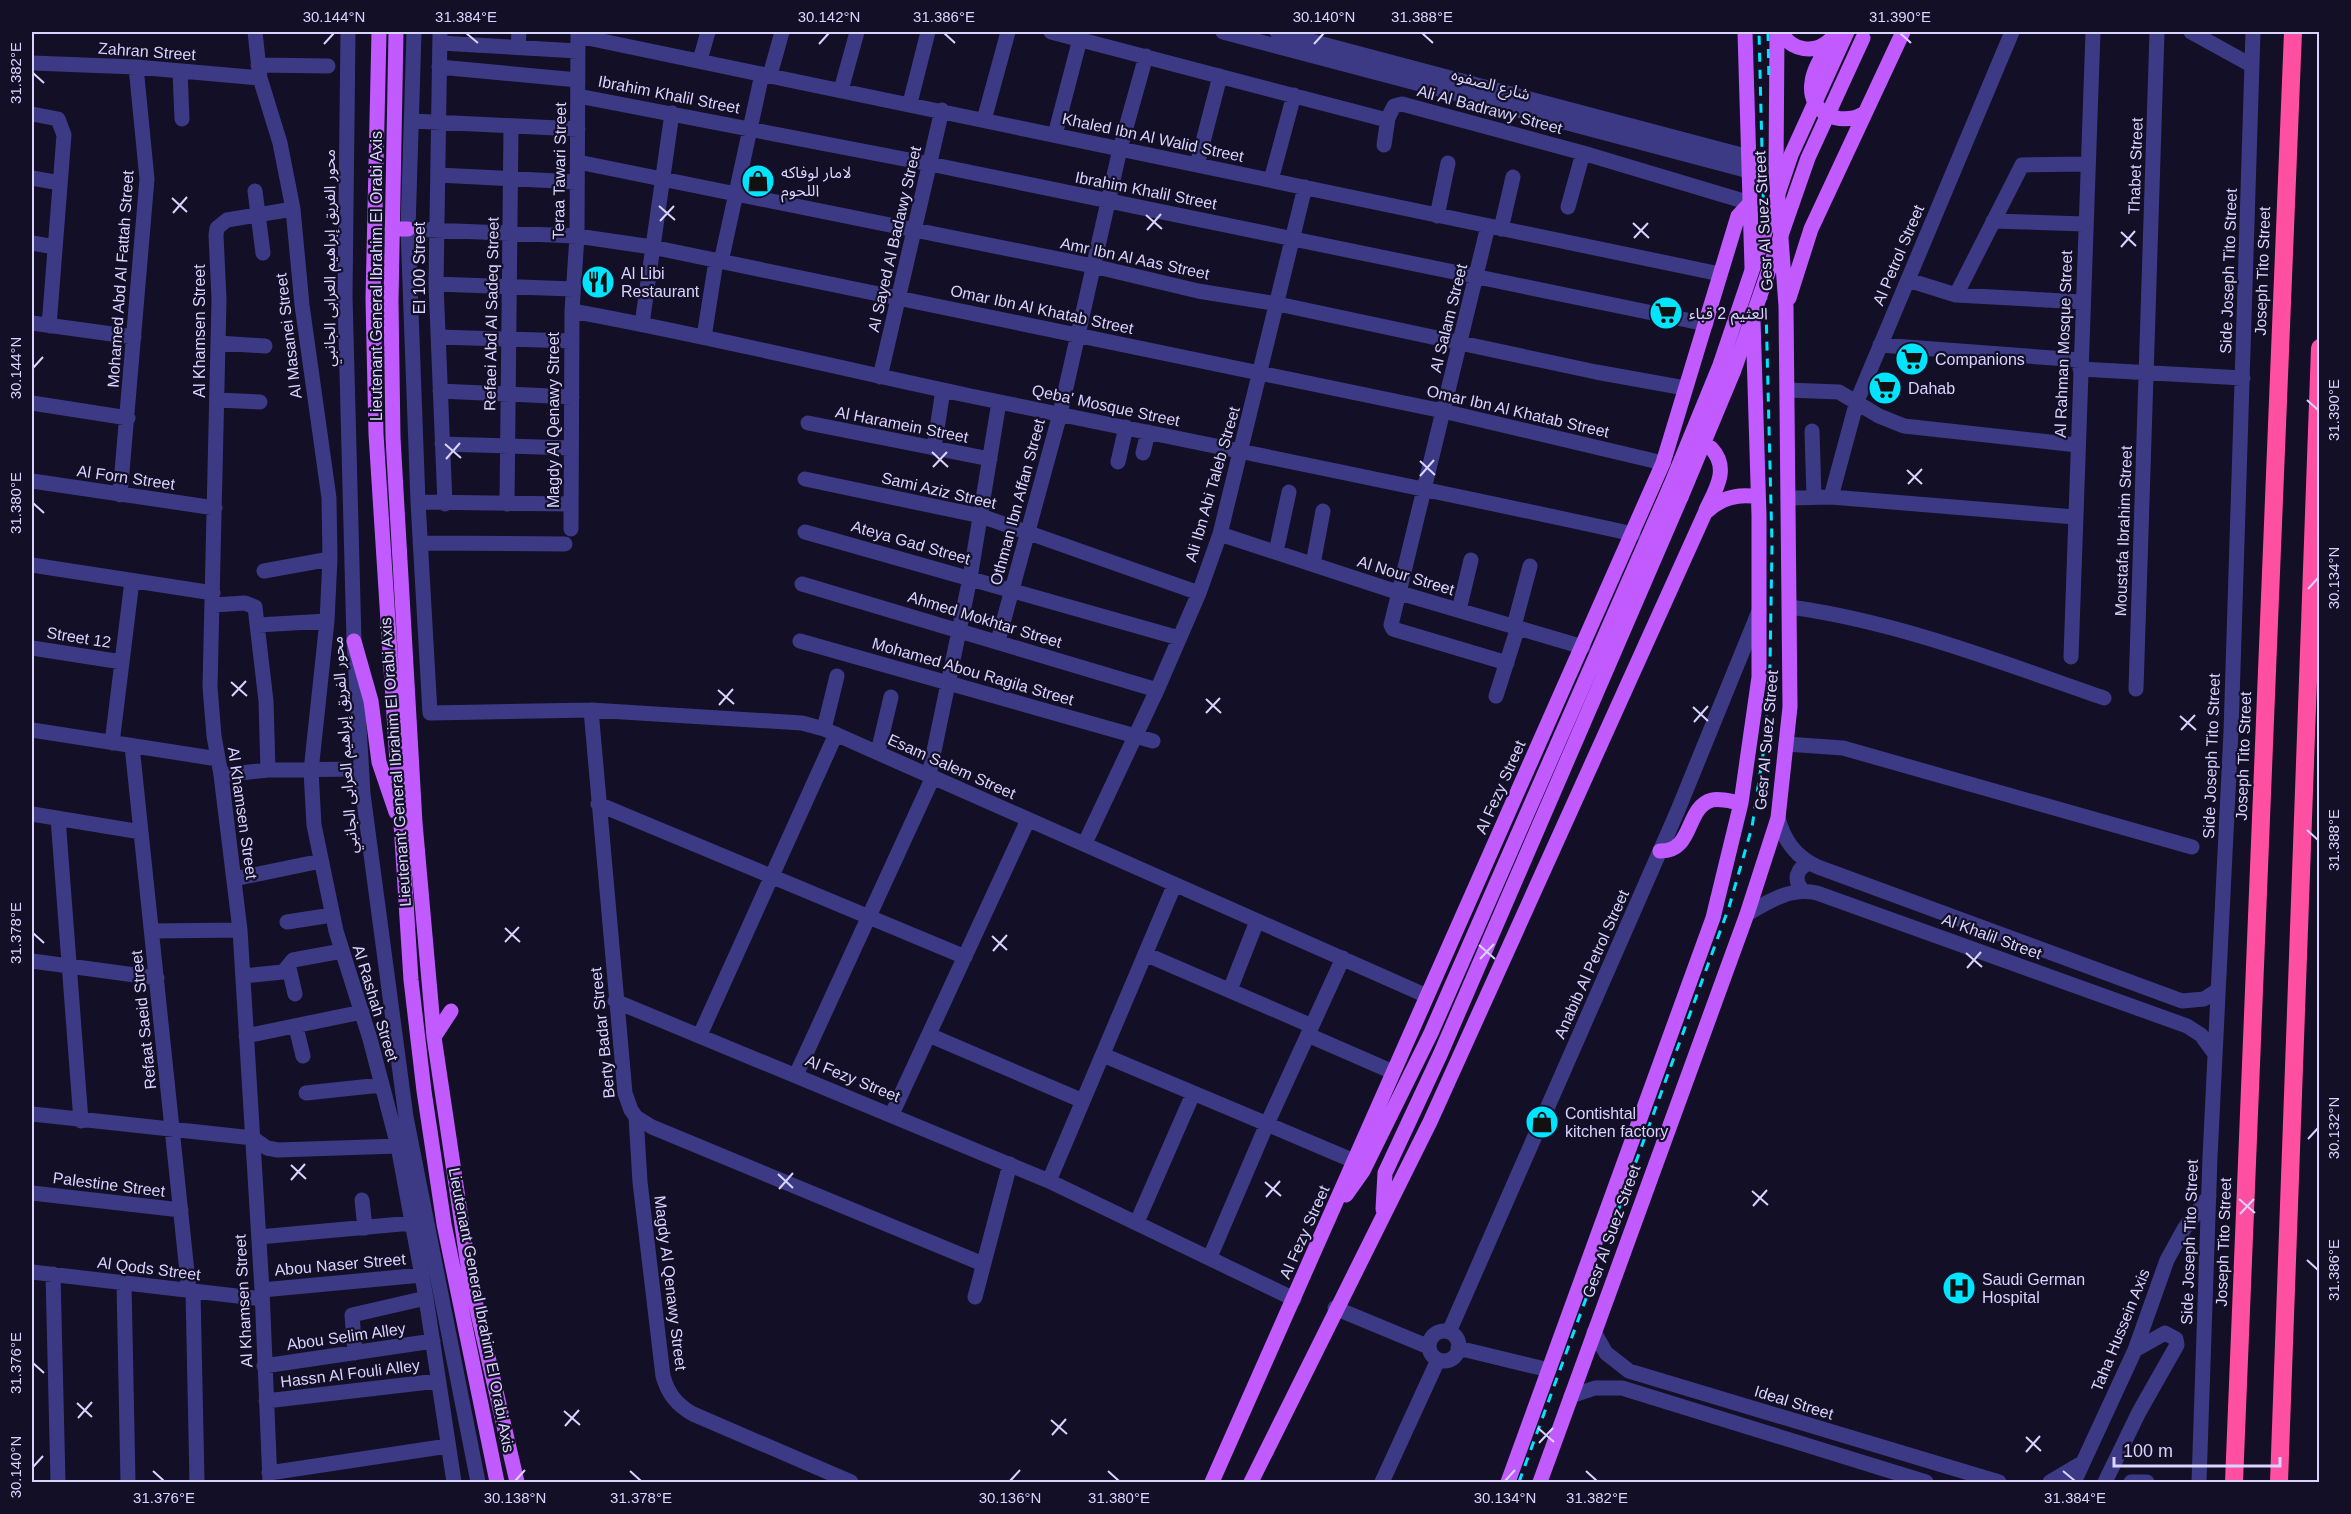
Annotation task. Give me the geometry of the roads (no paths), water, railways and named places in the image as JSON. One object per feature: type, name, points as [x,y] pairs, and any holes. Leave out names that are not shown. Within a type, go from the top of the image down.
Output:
[{"type":"highway","name":"Joseph Tito Street","points":[[2234,1482],[2293,32]]},
{"type":"highway","points":[[2279,1482],[2319,348]]},
{"type":"main road","name":"Lieutenant General Ibrahim El Orabi Axis","points":[[379,32],[373,299],[376,434],[411,980],[424,1091],[453,1278],[497,1482]]},
{"type":"main road","name":"Lieutenant General Ibrahim El Orabi Axis","points":[[396,32],[392,229],[393,438],[415,824],[434,1037],[478,1323],[517,1482]]},
{"type":"main road","name":"Gesr Al Suez Street","points":[[1508,1482],[1713,918],[1741,803],[1759,677],[1760,608],[1745,32]]},
{"type":"main road","points":[[1779,32],[1791,44],[1810,49],[1819,47],[1839,33]]},
{"type":"main road","name":"Gesr Al Suez Street","points":[[1540,1482],[1747,914],[1778,818],[1790,707],[1786,306],[1776,171],[1779,32]]},
{"type":"main road","points":[[1786,306],[1811,229],[1903,32]]},
{"type":"main road","points":[[1839,33],[1814,74],[1811,86],[1814,99],[1820,110],[1831,117],[1851,119],[1863,114]]},
{"type":"main road","points":[[1337,1204],[1358,1179],[1431,1034],[1670,486],[1738,314],[1791,155],[1839,33]]},
{"type":"main road","points":[[1383,1212],[1385,1173],[1440,1055],[1682,497],[1734,370],[1808,159],[1865,35]]},
{"type":"main road","points":[[1663,463],[1738,216],[1750,203]]},
{"type":"main road","points":[[392,229],[408,229]]},
{"type":"main road","points":[[1251,1482],[1335,1308],[1430,1122],[1721,474],[1716,453],[1698,441],[1683,442],[1671,450],[1663,463]]},
{"type":"main road","name":"Al Fezy Street","points":[[1294,1299],[1663,463]]},
{"type":"main road","points":[[1705,513],[1718,502],[1733,496],[1758,497]]},
{"type":"main road","points":[[354,641],[369,693],[381,770],[400,821]]},
{"type":"main road","points":[[1660,851],[1672,850],[1682,843],[1704,804],[1716,800],[1741,803]]},
{"type":"main road","points":[[434,1037],[451,1011]]},
{"type":"main road","points":[[1212,1482],[1294,1299]]},
{"type":"street","name":"Al Masanei Street","points":[[255,32],[259,71],[279,142],[293,209],[302,305],[329,498],[331,530]]},
{"type":"street","name":"محور الفريق إبراهيم العرابى الجانبي","points":[[348,32],[345,296],[354,641],[365,819],[406,1116],[478,1482]]},
{"type":"street","points":[[414,32],[408,229],[420,543],[565,544]]},
{"type":"street","points":[[700,60],[708,32]]},
{"type":"street","points":[[704,337],[719,262],[751,128],[766,74],[782,32]]},
{"type":"street","points":[[841,90],[856,32]]},
{"type":"street","points":[[910,103],[928,32]]},
{"type":"street","points":[[984,120],[1008,32]]},
{"type":"street","points":[[1051,32],[1388,118],[1384,145]]},
{"type":"street","name":"شارع الصفوه","points":[[1223,32],[1709,153]]},
{"type":"street","name":"شارع الصفوه","points":[[1277,32],[1749,164]]},
{"type":"street","name":"Al Petrol Street","points":[[1831,497],[1857,401],[2012,32]]},
{"type":"street","name":"Al Rahman Mosque Street","points":[[2071,657],[2086,164],[2093,32]]},
{"type":"street","name":"Thabet Street","points":[[2146,373],[2157,32]]},
{"type":"street","points":[[2191,32],[2251,64]]},
{"type":"street","name":"Side Joseph Tito Street","points":[[2199,1482],[2215,1054],[2232,721],[2253,32]]},
{"type":"street","name":"Khaled Ibn Al Walid Street","points":[[440,37],[628,38],[700,60],[1720,274]]},
{"type":"street","name":"El 100 Street","points":[[440,37],[436,284],[445,504]]},
{"type":"street","name":"Teraa Tawari Street","points":[[572,311],[578,236],[578,39]]},
{"type":"street","points":[[1055,135],[1080,39]]},
{"type":"street","name":"Othman Ibn Affan Street","points":[[998,641],[1060,414],[1120,149],[1146,56]]},
{"type":"street","name":"Zahran Street","points":[[32,63],[180,71],[259,71],[328,66]]},
{"type":"street","name":"Mohamed Abd Al Fattah Street","points":[[120,495],[147,179],[136,67]]},
{"type":"street","name":"Ibrahim Khalil Street","points":[[440,67],[578,88],[672,113],[1706,324]]},
{"type":"street","points":[[180,71],[182,120]]},
{"type":"street","points":[[1197,165],[1220,76]]},
{"type":"street","points":[[1271,180],[1294,95]]},
{"type":"street","name":"Ali Al Badrawy Street","points":[[1388,118],[1394,105],[1402,104],[1583,153],[1750,203]]},
{"type":"street","name":"Al Sayed Al Badawy Street","points":[[880,377],[942,110]]},
{"type":"street","points":[[642,324],[672,113]]},
{"type":"street","points":[[32,114],[50,116],[58,120],[64,135],[48,326]]},
{"type":"street","points":[[412,121],[578,129]]},
{"type":"street","name":"Refaei Abd Al Sadeq Street","points":[[507,504],[511,126]]},
{"type":"street","points":[[1568,207],[1583,153]]},
{"type":"street","name":"Amr Ibn Al Aas Street","points":[[578,162],[1093,266],[1198,291],[1278,304],[1596,372],[1685,388]]},
{"type":"street","points":[[1437,216],[1448,163]]},
{"type":"street","points":[[1956,295],[2022,165],[2086,164]]},
{"type":"street","points":[[438,175],[578,182]]},
{"type":"street","name":"Al Salam Street","points":[[1507,663],[1392,628],[1476,276],[1514,177]]},
{"type":"street","points":[[32,178],[60,183]]},
{"type":"street","name":"Ali Ibn Abi Taleb Street","points":[[1085,843],[1157,690],[1199,593],[1220,534],[1305,187]]},
{"type":"street","points":[[255,190],[263,253]]},
{"type":"street","name":"Al Khamsen Street","points":[[269,1478],[262,1294],[240,930],[210,687],[218,343],[217,228],[227,220],[293,209]]},
{"type":"street","points":[[1993,221],[2085,224]]},
{"type":"street","name":"Omar Ibn Al Khatab Street","points":[[408,229],[578,236],[652,247],[1443,411],[1663,463]]},
{"type":"street","points":[[32,243],[55,247]]},
{"type":"street","points":[[1908,280],[1956,295],[2082,302]]},
{"type":"street","points":[[436,284],[573,289]]},
{"type":"street","name":"Qeba' Mosque Street","points":[[572,311],[789,354],[880,377],[1425,488],[1633,534]]},
{"type":"street","name":"Magdy Al Qenawy Street","points":[[571,529],[572,311]]},
{"type":"street","points":[[32,323],[134,337]]},
{"type":"street","points":[[438,337],[572,341]]},
{"type":"street","points":[[218,343],[265,346]]},
{"type":"street","points":[[1880,345],[2146,373],[2242,378]]},
{"type":"street","name":"Moustafa Ibrahim Street","points":[[2136,689],[2146,373]]},
{"type":"street","points":[[934,448],[943,390]]},
{"type":"street","points":[[1787,390],[1830,390],[1857,401],[1879,416],[1904,426],[2077,445]]},
{"type":"street","points":[[440,391],[508,396],[572,397]]},
{"type":"street","points":[[217,400],[260,402]]},
{"type":"street","points":[[796,1075],[870,917],[931,776],[970,578],[999,402]]},
{"type":"street","points":[[32,403],[128,418]]},
{"type":"street","name":"Al Haramein Street","points":[[808,423],[990,459]]},
{"type":"street","points":[[1118,462],[1126,427]]},
{"type":"street","points":[[1812,431],[1814,497]]},
{"type":"street","points":[[1143,453],[1148,432]]},
{"type":"street","points":[[442,444],[508,448],[571,448]]},
{"type":"street","name":"Sami Aziz Street","points":[[805,479],[981,516],[1199,593]]},
{"type":"street","name":"Al Forn Street","points":[[32,481],[215,508]]},
{"type":"street","points":[[1276,552],[1289,492]]},
{"type":"street","points":[[1788,498],[1831,497],[2075,517]]},
{"type":"street","points":[[418,502],[571,504]]},
{"type":"street","points":[[1313,564],[1323,511]]},
{"type":"street","name":"Al Rashah Street","points":[[331,530],[327,621],[311,771],[314,825],[332,915],[362,1012],[398,1146],[426,1298],[454,1482]]},
{"type":"street","name":"Ateya Gad Street","points":[[805,532],[1179,638]]},
{"type":"street","name":"Al Nour Street","points":[[1220,534],[1400,593],[1583,647]]},
{"type":"street","name":"Esam Salem Street","points":[[420,543],[430,713],[591,710],[802,723],[830,731],[1028,820],[1085,843],[1174,886],[1427,996]]},
{"type":"street","points":[[264,571],[330,560]]},
{"type":"street","points":[[1459,610],[1471,560]]},
{"type":"street","points":[[32,566],[132,581],[213,599],[250,603],[255,607],[266,701],[268,770]]},
{"type":"street","points":[[1496,696],[1507,663],[1530,567]]},
{"type":"street","points":[[112,743],[132,581]]},
{"type":"street","name":"Ahmed Mokhtar Street","points":[[802,584],[1157,690]]},
{"type":"street","points":[[1790,607],[1845,615],[1929,637],[2104,698]]},
{"type":"street","name":"Anabib Al Petrol Street","points":[[1449,1332],[1660,851],[1760,608]]},
{"type":"street","points":[[258,625],[327,621]]},
{"type":"street","name":"Mohamed Abou Ragila Street","points":[[800,641],[1153,741]]},
{"type":"street","name":"Street 12","points":[[32,648],[122,662]]},
{"type":"street","points":[[700,1035],[771,876],[830,731],[837,676]]},
{"type":"street","points":[[878,752],[891,697]]},
{"type":"street","name":"Berty Badar Street","points":[[591,710],[615,1001],[627,1102],[636,1117]]},
{"type":"street","points":[[32,730],[132,746],[220,767],[311,771],[361,769]]},
{"type":"street","points":[[1786,744],[1844,748],[2192,847]]},
{"type":"street","name":"Refaat Saeid Street","points":[[132,746],[191,1291],[197,1482]]},
{"type":"street","points":[[598,804],[965,957]]},
{"type":"street","points":[[32,814],[141,832]]},
{"type":"street","points":[[58,818],[81,1121]]},
{"type":"street","name":"Al Khalil Street","points":[[1778,818],[1790,846],[1810,863],[2182,1001]]},
{"type":"street","points":[[892,1114],[1028,820]]},
{"type":"street","points":[[234,879],[321,861]]},
{"type":"street","points":[[1803,891],[1797,884],[1797,876],[1803,866],[1810,863]]},
{"type":"street","points":[[1049,1181],[1174,886]]},
{"type":"street","name":"Al Khalil Street","points":[[1747,914],[1774,898],[1803,891],[1817,893],[2172,1020],[2195,1030],[2207,1041],[2215,1054]]},
{"type":"street","points":[[287,922],[332,915]]},
{"type":"street","points":[[1230,990],[1257,921]]},
{"type":"street","points":[[152,931],[240,930]]},
{"type":"street","points":[[295,994],[290,968],[293,960],[342,951]]},
{"type":"street","points":[[1145,954],[1230,990],[1394,1072]]},
{"type":"street","points":[[1210,1257],[1267,1124],[1343,958]]},
{"type":"street","points":[[32,961],[157,978]]},
{"type":"street","points":[[243,975],[283,972],[290,968]]},
{"type":"street","points":[[2172,1020],[2181,1013],[2182,1001],[2204,999],[2218,990]]},
{"type":"street","name":"Al Fezy Street","points":[[615,1001],[1049,1181],[1294,1299]]},
{"type":"street","points":[[246,1036],[362,1012]]},
{"type":"street","points":[[296,1027],[303,1056]]},
{"type":"street","points":[[929,1035],[1083,1101]]},
{"type":"street","points":[[1103,1055],[1354,1161]]},
{"type":"street","points":[[306,1093],[381,1085]]},
{"type":"street","points":[[1137,1222],[1193,1094]]},
{"type":"street","points":[[32,1114],[253,1138],[267,1148],[278,1150],[398,1146]]},
{"type":"street","points":[[636,1117],[652,1127],[983,1264]]},
{"type":"street","name":"Magdy Al Qenawy Street","points":[[636,1117],[641,1193],[663,1376],[669,1392],[679,1405],[693,1414],[850,1482]]},
{"type":"street","points":[[975,1297],[1010,1164]]},
{"type":"street","name":"Palestine Street","points":[[32,1193],[181,1210]]},
{"type":"street","name":"Taha Hussein Axis","points":[[2074,1482],[2135,1350],[2167,1260],[2184,1229],[2209,1197]]},
{"type":"street","points":[[362,1200],[365,1228]]},
{"type":"street","points":[[259,1238],[412,1223]]},
{"type":"street","name":"Al Qods Street","points":[[32,1272],[191,1291],[262,1294]]},
{"type":"street","points":[[53,1274],[58,1482]]},
{"type":"street","name":"Abou Naser Street","points":[[262,1294],[422,1275]]},
{"type":"street","points":[[124,1283],[128,1482]]},
{"type":"street","points":[[355,1353],[352,1315],[426,1298]]},
{"type":"street","points":[[1335,1308],[1429,1347]]},
{"type":"street","points":[[1449,1332],[1455,1337],[1458,1348],[1451,1359],[1438,1360],[1432,1355],[1429,1347],[1434,1335],[1449,1332]]},
{"type":"street","name":"Ideal Street","points":[[1594,1332],[1614,1361],[1629,1371],[1999,1482]]},
{"type":"street","points":[[2105,1482],[2139,1412],[2177,1345],[2176,1339],[2165,1333],[2135,1350]]},
{"type":"street","name":"Abou Selim Alley","points":[[264,1366],[433,1341]]},
{"type":"street","points":[[1458,1348],[1549,1370]]},
{"type":"street","points":[[1382,1482],[1438,1360]]},
{"type":"street","points":[[1604,1387],[1614,1361]]},
{"type":"street","name":"Hassn Al Fouli Alley","points":[[266,1401],[438,1381]]},
{"type":"street","points":[[1571,1396],[1604,1387],[1622,1388],[1926,1482]]},
{"type":"street","points":[[269,1478],[448,1446]]},
{"type":"street","points":[[2050,1482],[2068,1474],[2084,1461]]},
{"type":"street","points":[[2131,1482],[2147,1482]]},
{"type":"railway","points":[[1519,1482],[1729,907],[1752,827],[1765,741],[1770,665],[1772,545],[1759,32]]},
{"type":"railway","points":[[1768,32],[1769,83]]},
{"type":"place","name":"لامار لوفاكه اللحوم","points":[[758,181]]},
{"type":"place","name":"Al Libi Restaurant","points":[[598,282]]},
{"type":"place","name":"العثيم 2 قباء","points":[[1666,313]]},
{"type":"place","name":"Companions","points":[[1912,359]]},
{"type":"place","name":"Dahab","points":[[1885,388]]},
{"type":"place","name":"Contishtal kitchen factory","points":[[1542,1122]]},
{"type":"place","name":"Saudi German Hospital","points":[[1959,1288]]}]
